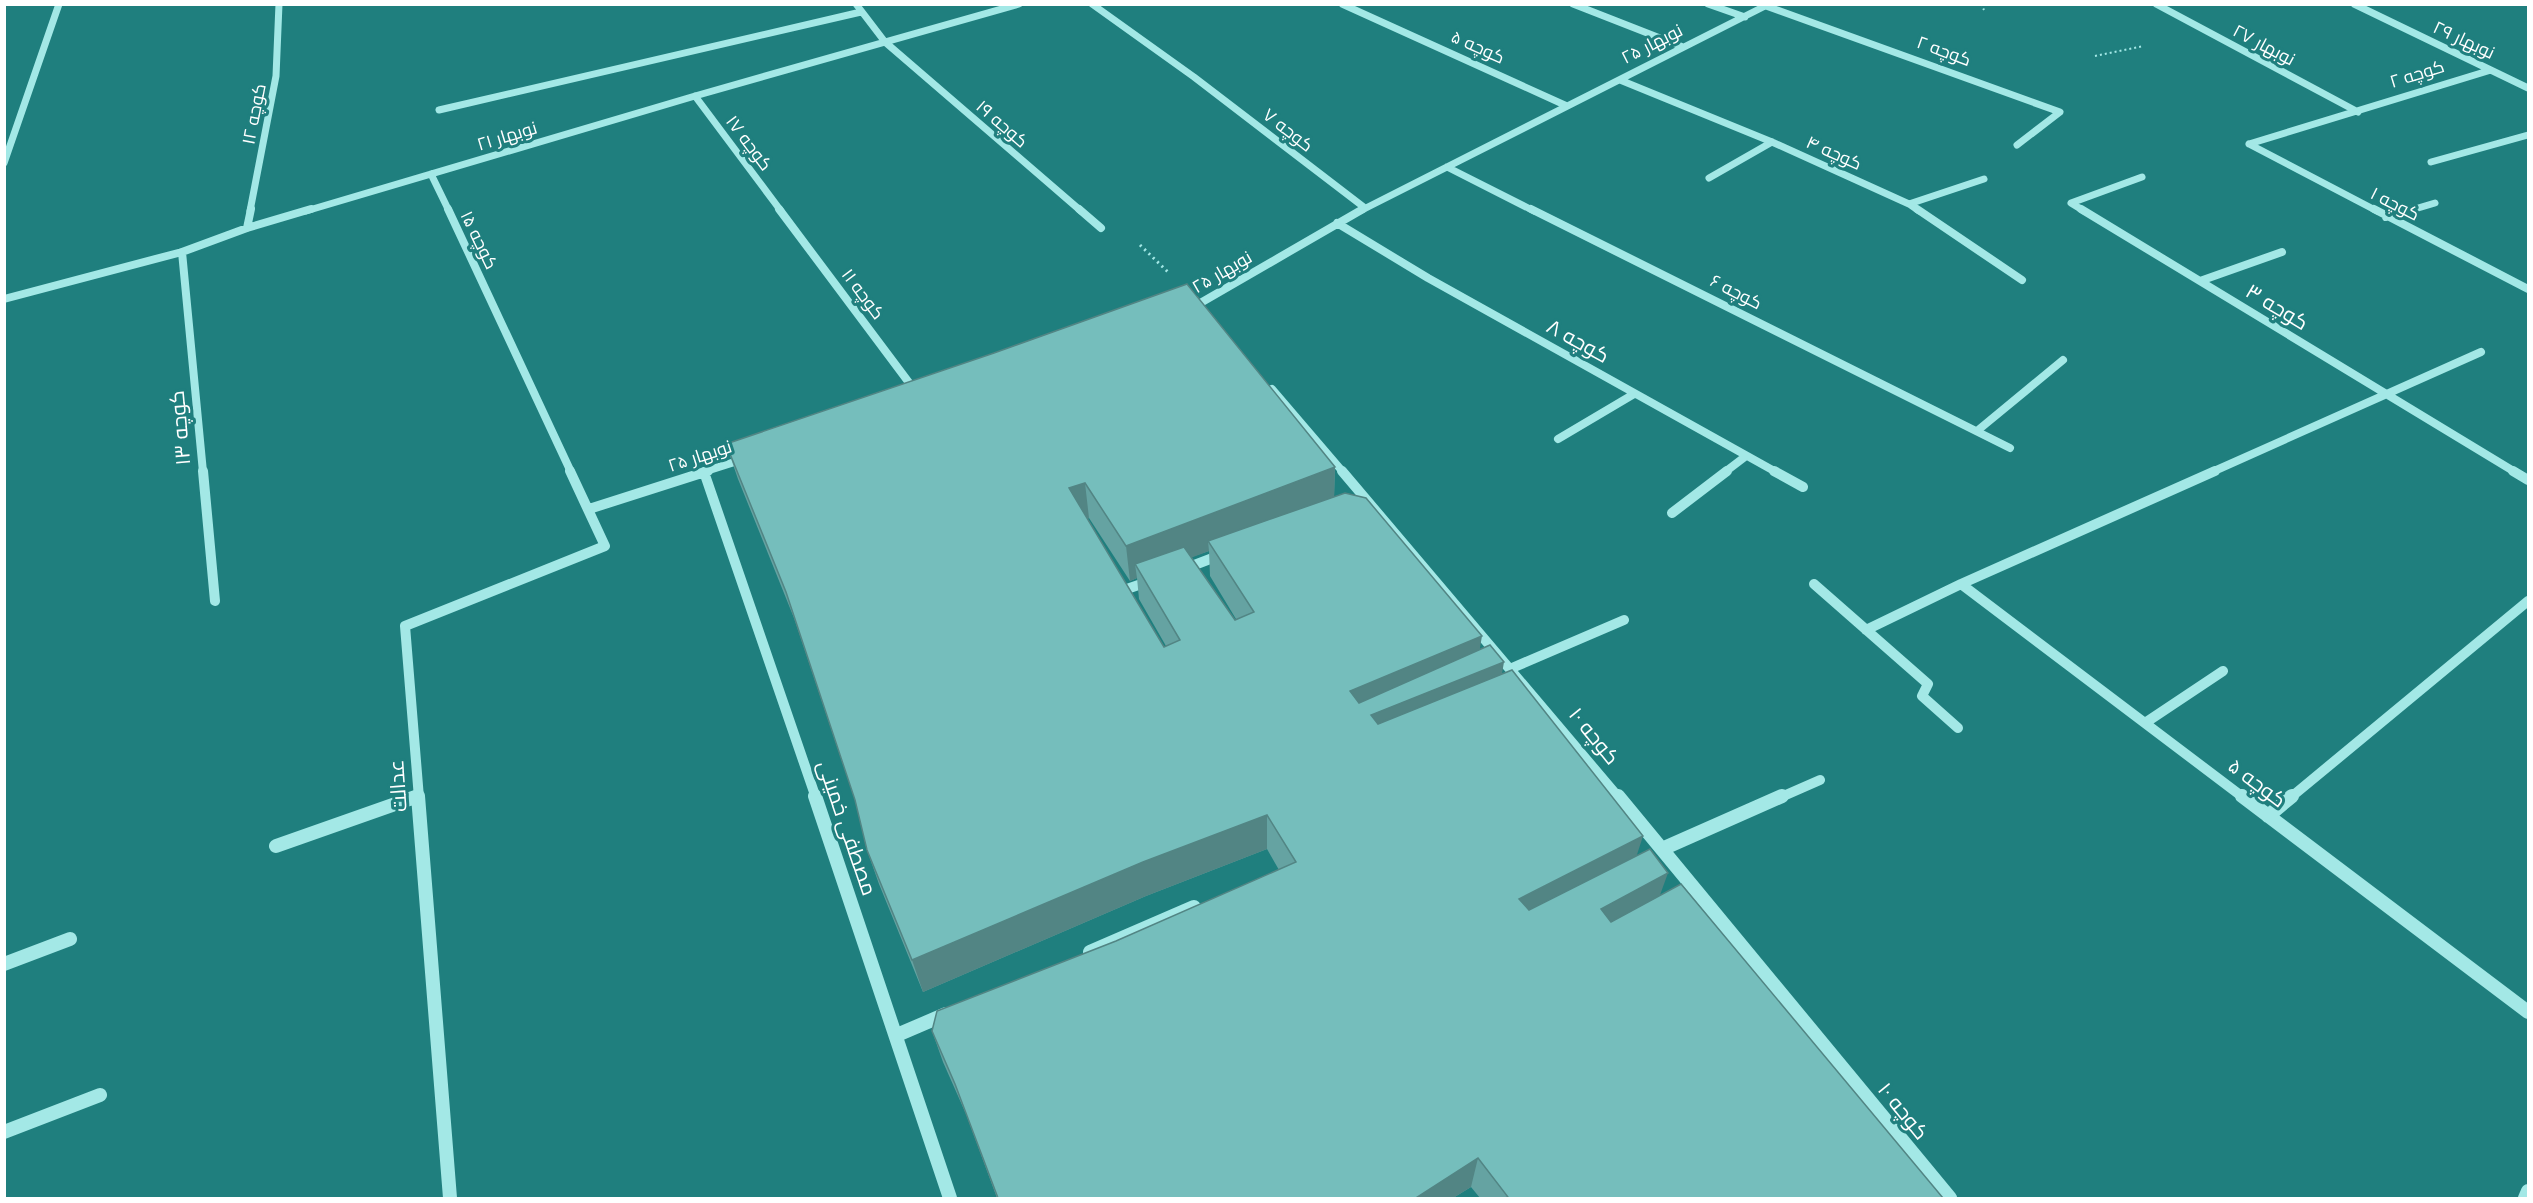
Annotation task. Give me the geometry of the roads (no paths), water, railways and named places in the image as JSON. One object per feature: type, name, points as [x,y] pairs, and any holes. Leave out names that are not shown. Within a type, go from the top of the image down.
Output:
[{"type":"street","points":[[4,163],[59,4]]},
{"type":"street","name":"کوچه ۱۲","points":[[248,228],[276,76],[279,4]]},
{"type":"street","name":"کوچه ۱۹","points":[[856,4],[885,42],[1101,228]]},
{"type":"street","name":"نوبهار ۲۱","points":[[4,299],[182,252],[248,228],[695,96],[1019,4]]},
{"type":"street","name":"کوچه ۷","points":[[1092,4],[1194,76],[1365,208]]},
{"type":"street","name":"کوچه ۵","points":[[1342,4],[1374,21],[1567,106]]},
{"type":"street","points":[[1573,4],[1683,47]]},
{"type":"street","points":[[1707,4],[1745,17]]},
{"type":"street","name":"نوبهار ۲۷","points":[[2156,4],[2358,112]]},
{"type":"street","name":"نوبهار ۲۹","points":[[2354,4],[2529,88]]},
{"type":"street","name":"نوبهار ۲۵","points":[[1181,313],[1203,309],[1337,223],[1365,208],[1767,5]]},
{"type":"street","name":"کوچه ۲","points":[[1767,5],[2060,112],[2017,145]]},
{"type":"street","points":[[439,110],[861,12]]},
{"type":"street","name":"کوچه ۲","points":[[2249,144],[2492,70]]},
{"type":"street","name":"کوچه ۴","points":[[1620,80],[1772,142],[1909,204],[2022,280]]},
{"type":"street","name":"کوچه ۱۷","points":[[695,96],[778,208]]},
{"type":"street","points":[[2431,162],[2529,135]]},
{"type":"street","points":[[1709,178],[1772,142]]},
{"type":"street","name":"کوچه ۱","points":[[2249,144],[2386,217],[2529,289]]},
{"type":"street","name":"کوچه ۶","points":[[1447,167],[2010,448]]},
{"type":"street","name":"کوچه ۱۵","points":[[431,174],[589,509]]},
{"type":"street","name":"کوچه ۳","points":[[2142,177],[2071,202],[2529,480]]},
{"type":"street","points":[[1909,204],[1984,179]]},
{"type":"street","points":[[2386,217],[2435,203]]},
{"type":"street","name":"کوچه ۱۱","points":[[778,208],[922,399],[911,403]]},
{"type":"street","name":"کوچه ۸","points":[[1337,223],[1428,278],[1803,487]]},
{"type":"street","name":"کوچه ۱۳","points":[[182,252],[215,601]]},
{"type":"street","points":[[2200,281],[2282,252]]},
{"type":"street","points":[[1866,630],[1961,584],[2481,352]]},
{"type":"street","points":[[1977,431],[2063,360]]},
{"type":"street","name":"کوچه ۱۰","points":[[1260,376],[1362,502],[1512,668],[1950,1198]]},
{"type":"street","points":[[1558,438],[1634,394]]},
{"type":"street","points":[[1672,513],[1746,456]]},
{"type":"street","name":"نوبهار ۲۵","points":[[589,509],[748,457]]},
{"type":"street","name":"مصطفی خمینی","points":[[704,472],[897,1035],[950,1198]]},
{"type":"street","name":"عدالت","points":[[450,1198],[405,626],[605,546],[589,509]]},
{"type":"street","points":[[1169,574],[1194,571],[1235,550]]},
{"type":"street","points":[[1124,590],[1158,578]]},
{"type":"street","points":[[1814,584],[1928,684],[1922,696],[1958,728]]},
{"type":"street","name":"کوچه ۵","points":[[1961,584],[2529,1012]]},
{"type":"street","points":[[2268,816],[2529,601]]},
{"type":"street","points":[[1512,668],[1624,620]]},
{"type":"street","points":[[2145,723],[2223,671]]},
{"type":"street","points":[[1662,849],[1820,780]]},
{"type":"street","points":[[276,846],[419,796]]},
{"type":"street","points":[[1083,955],[1203,903]]},
{"type":"street","points":[[4,964],[70,939]]},
{"type":"street","points":[[897,1035],[962,1007]]},
{"type":"street","points":[[4,1132],[100,1095]]},
{"type":"street","points":[[2525,1198],[2529,1191]]}]
